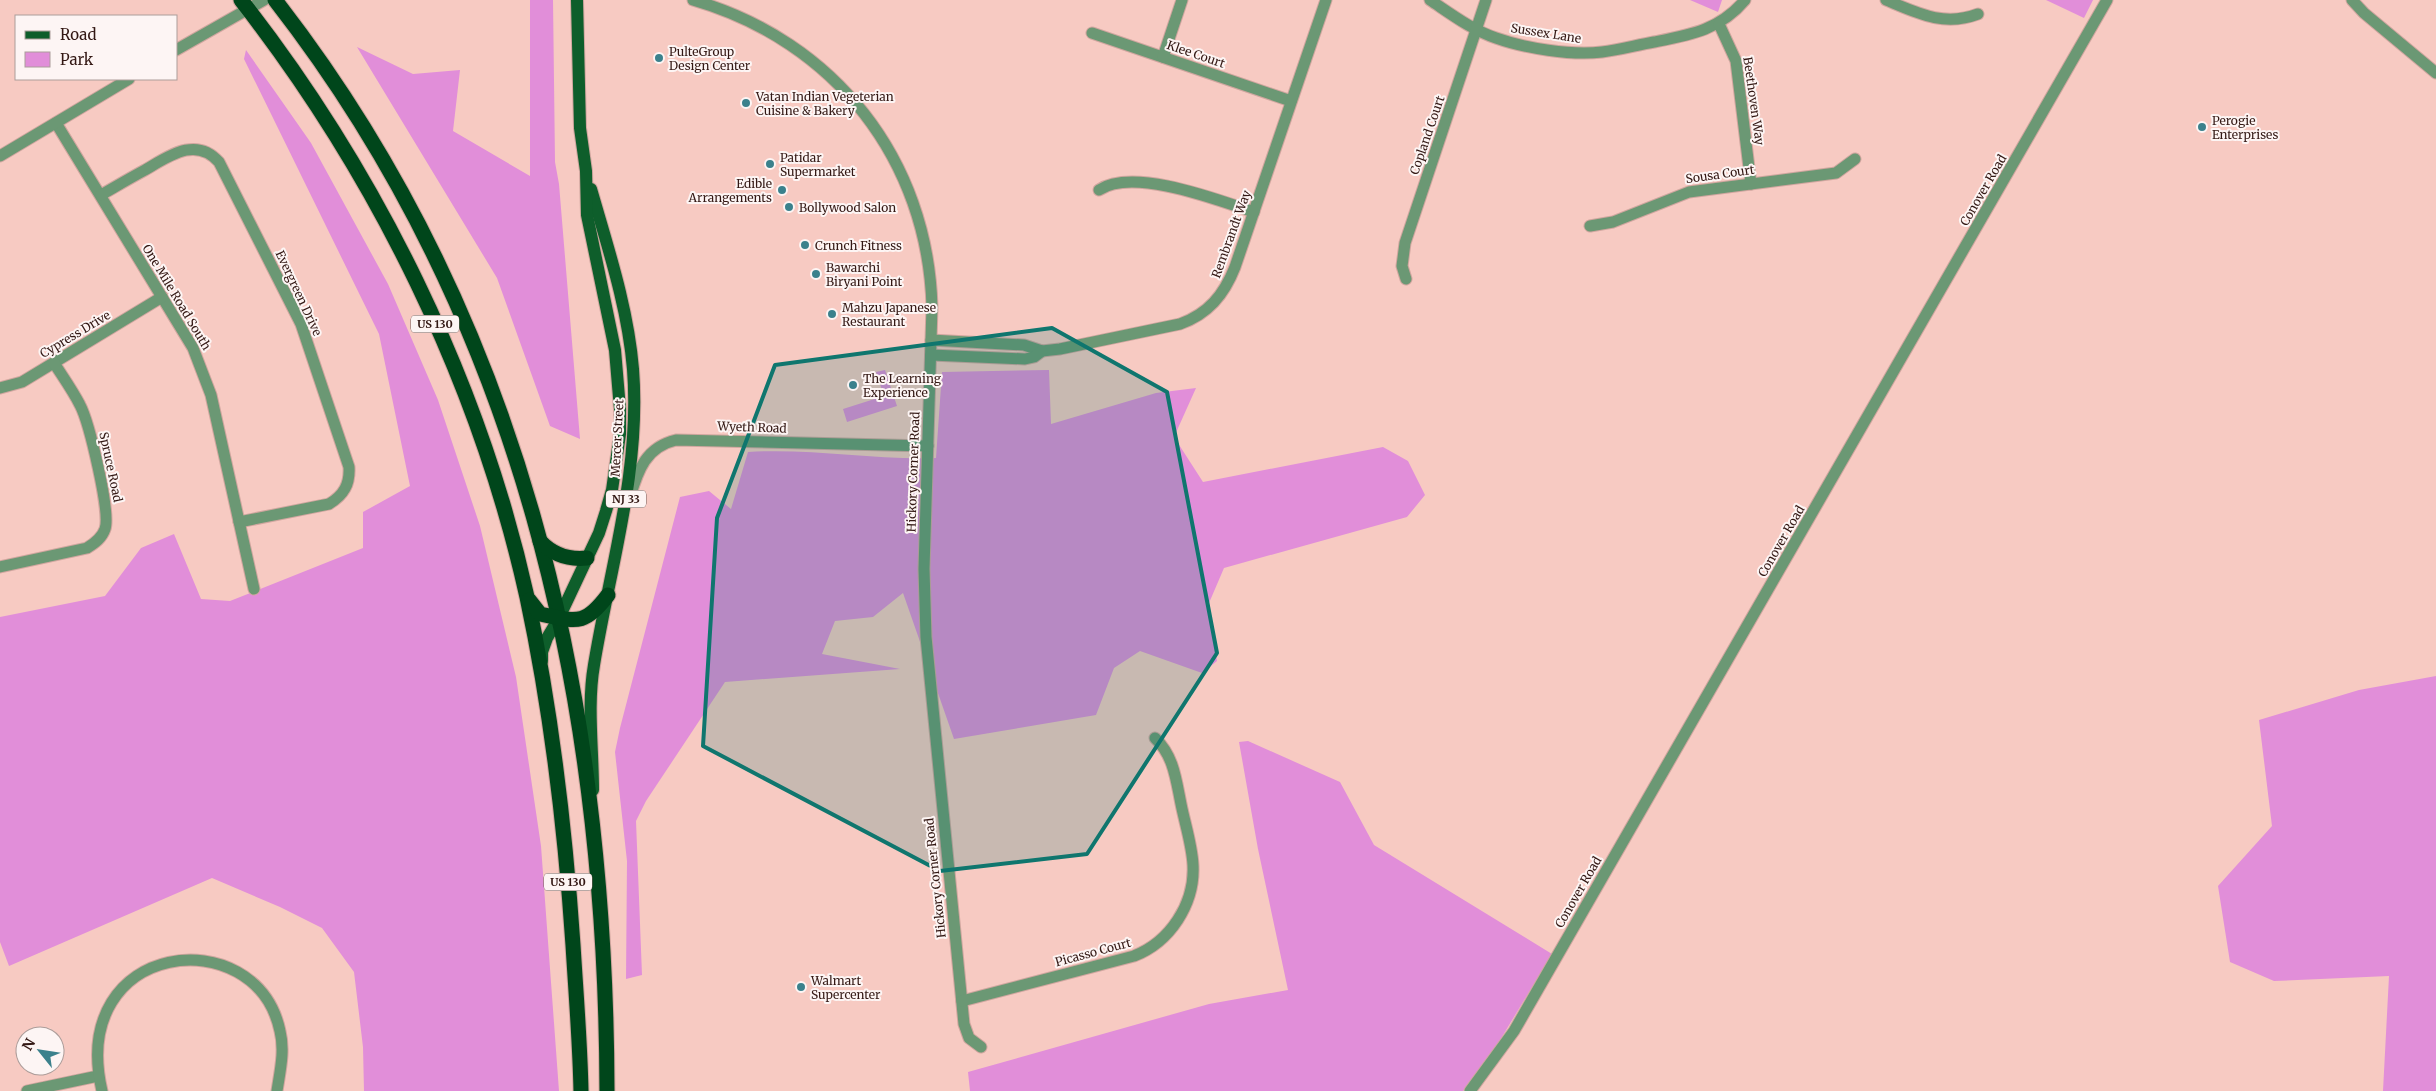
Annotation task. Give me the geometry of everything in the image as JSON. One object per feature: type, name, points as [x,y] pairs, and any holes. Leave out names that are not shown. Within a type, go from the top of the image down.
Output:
[{"type":"highway","name":"US 130","points":[[275,0],[313,49],[369,134],[395,178],[442,269],[498,402],[540,540],[560,618],[587,773],[594,830],[602,908],[606,992],[607,1091]]},
{"type":"highway","name":"US 130","points":[[244,5],[292,69],[350,159],[381,213],[424,300],[462,390],[500,498],[526,596],[553,736],[566,842],[581,1091]]},
{"type":"highway","points":[[540,540],[555,553],[564,557],[588,558]]},
{"type":"highway","points":[[526,596],[540,614],[571,620],[583,619],[596,611],[608,595]]},
{"type":"main road","name":"Mercer Street","points":[[541,674],[542,652],[547,638],[560,618],[599,533],[612,490],[617,459],[620,409],[615,350],[587,215],[586,170],[580,128],[577,0]]},
{"type":"main road","name":"Mercer Street","points":[[586,170],[626,317],[633,370],[634,417],[624,517],[592,682],[594,830]]},
{"type":"street","points":[[178,49],[244,5],[264,0]]},
{"type":"street","name":"Hickory Corner Road","points":[[693,0],[748,21],[782,40],[824,70],[868,118],[900,171],[921,228],[930,278],[931,340],[924,569],[926,637],[964,1024],[969,1038],[981,1048]]},
{"type":"street","points":[[1163,57],[1182,0]]},
{"type":"street","name":"Rembrandt Way","points":[[931,355],[1025,359],[1034,357],[1042,351],[1128,336],[1180,324],[1196,317],[1217,300],[1225,289],[1235,267],[1326,0]]},
{"type":"street","name":"Sussex Lane","points":[[1430,0],[1477,30],[1496,38],[1564,52],[1592,53],[1696,34],[1719,24],[1735,12],[1744,0]]},
{"type":"street","name":"Copland Court","points":[[1406,279],[1402,266],[1405,243],[1486,0]]},
{"type":"street","points":[[1886,0],[1941,20],[1958,20],[1978,14]]},
{"type":"street","name":"Conover Road","points":[[1470,1091],[1514,1031],[2107,0]]},
{"type":"street","points":[[2352,0],[2364,13],[2436,73]]},
{"type":"street","name":"Beethoven Way","points":[[1719,24],[1736,62],[1751,184]]},
{"type":"street","name":"Klee Court","points":[[1092,33],[1291,101]]},
{"type":"street","points":[[0,156],[128,80]]},
{"type":"street","name":"One Mile Road South","points":[[56,123],[193,348],[209,384],[254,589]]},
{"type":"street","name":"Evergreen Drive","points":[[101,196],[177,151],[198,149],[214,156],[219,162],[301,324],[349,466],[348,485],[343,493],[329,504],[239,522]]},
{"type":"street","name":"Sousa Court","points":[[1590,226],[1613,222],[1689,192],[1836,173],[1855,159]]},
{"type":"street","points":[[1099,190],[1109,184],[1122,181],[1154,185],[1189,191],[1254,212]]},
{"type":"street","name":"Cypress Drive","points":[[0,388],[22,382],[162,297]]},
{"type":"street","name":"Rembrandt Way","points":[[931,340],[1024,345],[1042,351]]},
{"type":"street","name":"Spruce Road","points":[[0,567],[87,548],[95,543],[105,529],[106,511],[87,421],[81,406],[54,363]]},
{"type":"street","name":"Wyeth Road","points":[[624,517],[639,468],[649,454],[669,441],[703,439],[928,446]]},
{"type":"street","name":"Picasso Court","points":[[962,1001],[1134,956],[1160,941],[1178,920],[1190,894],[1193,864],[1172,763],[1165,747],[1155,738]]},
{"type":"street","points":[[102,1091],[98,1076],[97,1043],[103,1017],[118,992],[138,975],[176,960],[221,965],[248,980],[258,989],[272,1008],[280,1029],[283,1044],[277,1091]]},
{"type":"street","points":[[26,1091],[98,1076]]},
{"type":"highlighted area","points":[[1052,328],[1167,392],[1217,653],[1087,854],[940,871],[703,746],[717,518],[775,365]]},
{"type":"green space","points":[[530,0],[553,0],[555,162],[559,184],[580,439],[550,426],[497,278],[357,47],[413,74],[460,70],[453,131],[530,176]]},
{"type":"green space","points":[[1690,0],[1722,0],[1718,12]]},
{"type":"green space","points":[[2046,0],[2093,0],[2084,18]]},
{"type":"green space","points":[[246,50],[311,143],[388,284],[438,400],[480,526],[516,677],[541,846],[559,1091],[364,1091],[363,1047],[354,972],[322,928],[280,907],[212,878],[9,966],[0,942],[0,617],[105,596],[141,548],[174,534],[201,599],[230,601],[363,548],[363,512],[410,486],[379,334],[244,59]]},
{"type":"green space","points":[[885,370],[897,406],[847,422],[843,409],[884,396],[876,372]]},
{"type":"green space","points":[[1049,370],[1051,424],[1156,393],[1196,388],[1174,437],[1203,482],[1383,447],[1408,461],[1425,495],[1407,517],[1224,568],[1209,603],[1217,661],[1202,673],[1140,651],[1114,668],[1096,715],[954,739],[903,593],[873,617],[835,621],[822,654],[900,669],[725,682],[646,801],[636,821],[642,975],[626,979],[627,861],[615,752],[680,497],[709,491],[731,509],[748,452],[772,451],[936,458],[942,372]]},
{"type":"green space","points":[[2436,676],[2436,1091],[2383,1091],[2389,976],[2274,981],[2230,962],[2218,886],[2272,826],[2259,720],[2359,690]]},
{"type":"green space","points":[[1248,741],[1340,782],[1374,845],[1552,954],[1488,1060],[1463,1091],[970,1091],[968,1072],[1209,1004],[1288,990],[1258,849],[1239,742]]},
{"type":"place","name":"PulteGroup Design Center","points":[[659,58]]},
{"type":"place","name":"Vatan Indian Vegeterian Cuisine & Bakery","points":[[746,103]]},
{"type":"place","name":"Perogie Enterprises","points":[[2202,127]]},
{"type":"place","name":"Patidar Supermarket","points":[[770,164]]},
{"type":"place","name":"Edible Arrangements","points":[[782,190]]},
{"type":"place","name":"Bollywood Salon","points":[[789,207]]},
{"type":"place","name":"Crunch Fitness","points":[[805,245]]},
{"type":"place","name":"Bawarchi Biryani Point","points":[[816,274]]},
{"type":"place","name":"Mahzu Japanese Restaurant","points":[[832,314]]},
{"type":"place","name":"The Learning Experience","points":[[853,385]]},
{"type":"place","name":"Walmart Supercenter","points":[[801,987]]}]
